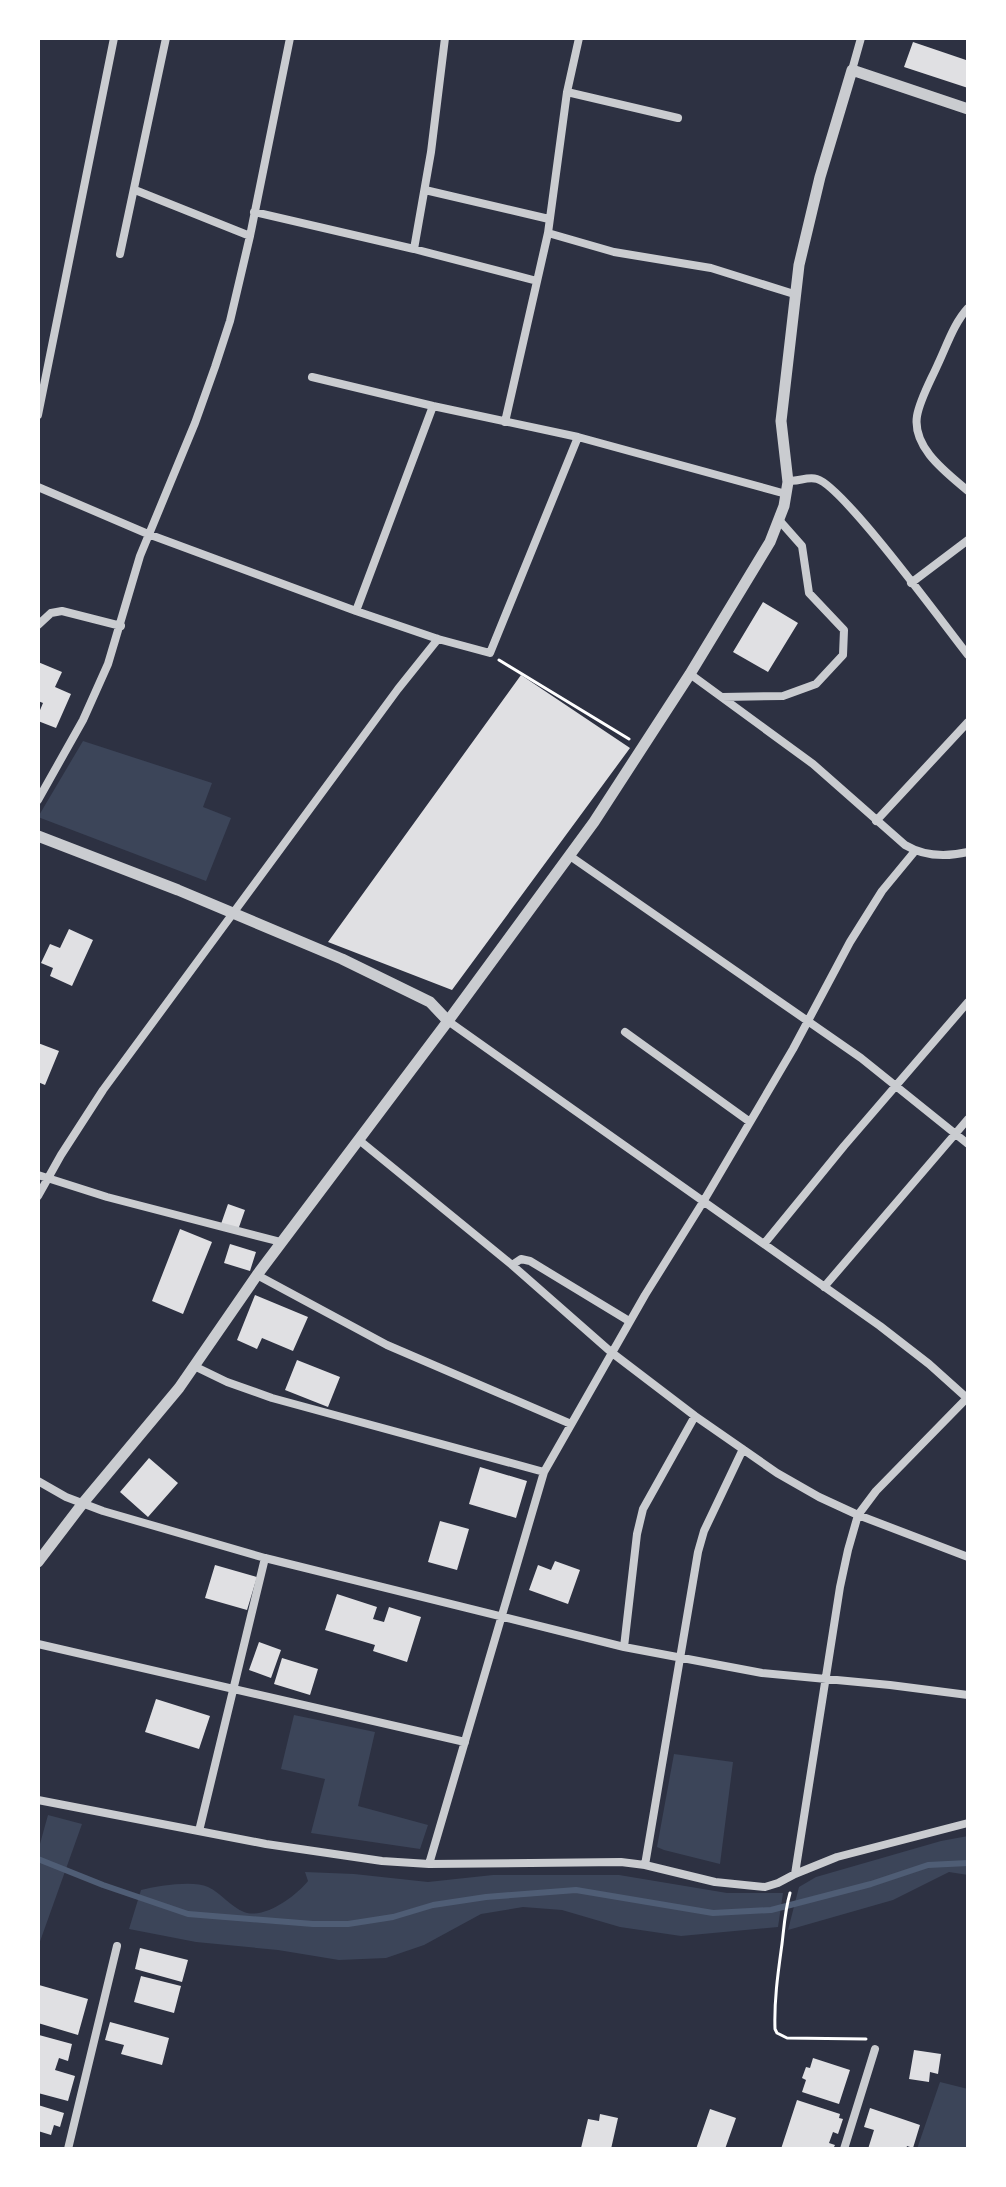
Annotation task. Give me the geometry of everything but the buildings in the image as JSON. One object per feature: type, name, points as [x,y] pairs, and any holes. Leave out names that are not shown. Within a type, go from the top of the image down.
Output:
[{"type":"street","points":[[38,415],[114,38]]},
{"type":"street","points":[[120,254],[166,38]]},
{"type":"street","points":[[38,800],[95,697],[121,626],[148,534],[215,367],[230,321],[250,236],[290,38]]},
{"type":"street","points":[[414,249],[445,38]]},
{"type":"street","points":[[505,422],[548,233],[567,92],[579,38]]},
{"type":"street","points":[[38,1562],[168,1402],[281,1242],[570,856],[690,674],[770,542],[786,494],[781,421],[794,294],[810,215],[861,38]]},
{"type":"street","points":[[852,70],[968,109]]},
{"type":"street","points":[[567,92],[678,118]]},
{"type":"street","points":[[135,190],[250,236]]},
{"type":"street","points":[[425,190],[549,219]]},
{"type":"street","points":[[254,212],[537,281]]},
{"type":"street","points":[[548,233],[614,252],[711,268],[794,294]]},
{"type":"street","points":[[968,308],[953,332],[917,415],[921,442],[968,491]]},
{"type":"street","points":[[312,377],[578,437],[786,494]]},
{"type":"street","points":[[356,611],[433,406]]},
{"type":"street","points":[[38,487],[148,534],[356,611],[490,653],[578,437]]},
{"type":"street","points":[[787,480],[817,479],[828,485],[866,525],[968,655]]},
{"type":"street","points":[[722,697],[783,696],[816,684],[843,655],[844,630],[809,593],[802,546],[779,520]]},
{"type":"street","points":[[911,583],[968,540]]},
{"type":"street","points":[[38,625],[51,613],[62,611],[121,626]]},
{"type":"street","points":[[38,1196],[43,1177],[103,1090],[438,639]]},
{"type":"street","points":[[690,674],[834,781],[876,821],[915,851],[940,856],[968,852]]},
{"type":"street","points":[[876,821],[968,722]]},
{"type":"street","points":[[38,836],[235,913],[342,959],[430,1002],[448,1021],[902,1343],[968,1398],[876,1491],[858,1515],[843,1575],[795,1874]]},
{"type":"street","points":[[429,1864],[544,1472],[629,1321],[750,1122],[836,964],[890,880],[915,851]]},
{"type":"street","points":[[570,856],[808,1020],[896,1085],[968,1144]]},
{"type":"street","points":[[764,1244],[968,1002]]},
{"type":"street","points":[[625,1032],[750,1122]]},
{"type":"street","points":[[824,1287],[968,1119]]},
{"type":"street","points":[[359,1140],[512,1265],[611,1352],[743,1449],[807,1491],[858,1515],[968,1557]]},
{"type":"street","points":[[43,1177],[107,1197],[281,1242]]},
{"type":"street","points":[[512,1265],[521,1259],[530,1261],[629,1321]]},
{"type":"street","points":[[257,1275],[387,1345],[571,1424]]},
{"type":"street","points":[[194,1366],[272,1398],[544,1472]]},
{"type":"street","points":[[624,1647],[637,1534],[643,1509],[695,1416]]},
{"type":"street","points":[[645,1865],[701,1540],[743,1449]]},
{"type":"street","points":[[38,1481],[83,1503],[265,1558],[624,1647],[762,1673],[968,1695]]},
{"type":"street","points":[[199,1831],[265,1558]]},
{"type":"street","points":[[38,1644],[465,1742]]},
{"type":"street","points":[[38,1800],[348,1857],[429,1864],[605,1862],[645,1865],[703,1880],[765,1887],[837,1857],[968,1823]]},
{"type":"street","points":[[68,2149],[117,1946]]},
{"type":"street","points":[[844,2149],[875,2049]]},
{"type":"path","points":[[490,653],[643,747]]},
{"type":"path","points":[[795,1874],[785,1909],[775,1998],[775,2029],[787,2038],[869,2039],[875,2049]]},
{"type":"shaded area","points":[[83,741],[212,783],[203,807],[231,818],[206,881],[38,817]]},
{"type":"shaded area","points":[[294,1715],[375,1732],[358,1806],[428,1825],[420,1849],[311,1833],[325,1779],[281,1769]]},
{"type":"shaded area","points":[[674,1754],[733,1762],[720,1864],[657,1847]]},
{"type":"shaded area","points":[[48,1815],[82,1824],[38,1947],[38,1851]]},
{"type":"shaded area","points":[[968,1836],[968,1875],[949,1872],[893,1900],[788,1930],[799,1887],[816,1877]]},
{"type":"shaded area","points":[[305,1872],[428,1882],[493,1875],[619,1875],[727,1893],[783,1893],[778,1927],[681,1936],[620,1927],[562,1910],[523,1907],[481,1914],[424,1945],[386,1958],[339,1960],[196,1942],[129,1929],[141,1890],[175,1884],[202,1885],[235,1907],[252,1914],[270,1910],[296,1893],[308,1881]]},
{"type":"shaded area","points":[[940,2082],[968,2089],[968,2149],[917,2149]]},
{"type":"waterway","points":[[38,1859],[188,1914],[313,1924],[348,1924],[393,1917],[433,1905],[486,1897],[576,1890],[713,1913],[771,1910],[871,1884],[928,1865],[968,1863]]}]
